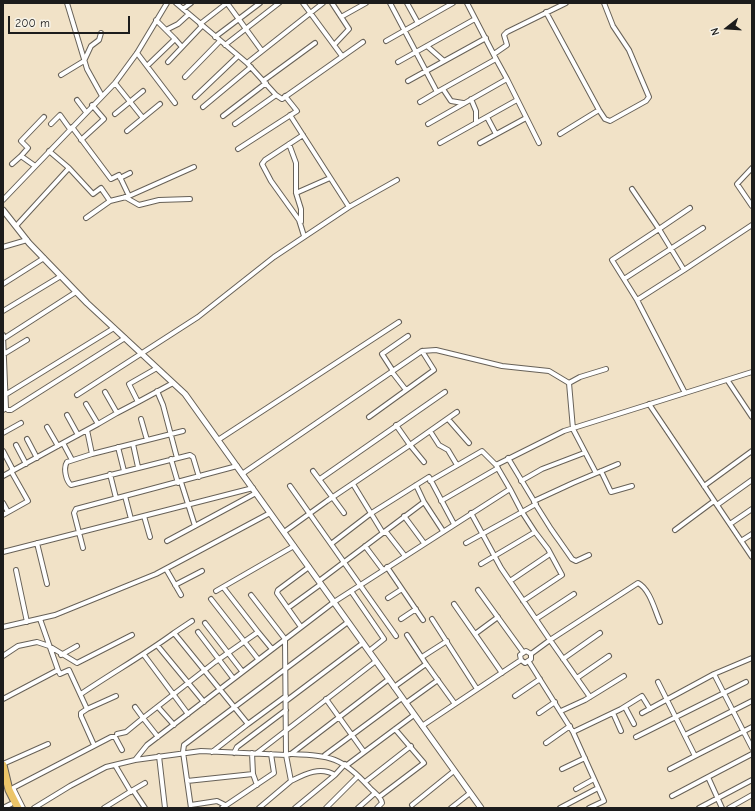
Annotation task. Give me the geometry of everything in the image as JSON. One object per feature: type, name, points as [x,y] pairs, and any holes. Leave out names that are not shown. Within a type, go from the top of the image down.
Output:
[{"type":"main road","points":[[3,764],[12,806]]},
{"type":"main road","points":[[3,784],[9,790],[18,808]]},
{"type":"street","points":[[67,3],[84,61],[102,96]]},
{"type":"street","points":[[3,200],[115,82],[137,53],[167,3]]},
{"type":"street","points":[[176,3],[249,65],[276,95],[282,99],[363,42]]},
{"type":"street","points":[[183,9],[191,3]]},
{"type":"street","points":[[168,62],[201,25],[227,3],[262,51]]},
{"type":"street","points":[[215,37],[260,3]]},
{"type":"street","points":[[225,45],[279,3]]},
{"type":"street","points":[[303,3],[342,56]]},
{"type":"street","points":[[203,107],[249,65],[262,51],[323,3]]},
{"type":"street","points":[[332,3],[349,30],[334,45]]},
{"type":"street","points":[[341,17],[366,3]]},
{"type":"street","points":[[390,3],[437,92]]},
{"type":"street","points":[[407,3],[418,23]]},
{"type":"street","points":[[386,41],[453,3]]},
{"type":"street","points":[[467,3],[539,143]]},
{"type":"street","points":[[494,54],[507,46],[504,35],[507,32],[566,3]]},
{"type":"street","points":[[546,12],[599,110],[605,119],[610,120],[646,101],[649,97],[630,53],[613,26],[604,3]]},
{"type":"street","points":[[166,30],[178,24],[189,14]]},
{"type":"street","points":[[398,62],[475,19]]},
{"type":"street","points":[[156,20],[182,47]]},
{"type":"street","points":[[61,75],[84,61],[90,46],[99,40],[101,33]]},
{"type":"street","points":[[408,81],[486,38]]},
{"type":"street","points":[[147,66],[175,39]]},
{"type":"street","points":[[185,77],[220,41]]},
{"type":"street","points":[[222,116],[315,43]]},
{"type":"street","points":[[427,46],[444,62]]},
{"type":"street","points":[[137,53],[175,103]]},
{"type":"street","points":[[195,97],[238,56]]},
{"type":"street","points":[[420,102],[496,59]]},
{"type":"street","points":[[428,124],[507,79]]},
{"type":"street","points":[[115,82],[143,118]]},
{"type":"street","points":[[442,89],[451,101],[464,103]]},
{"type":"street","points":[[115,114],[144,91]]},
{"type":"street","points":[[235,124],[276,95]]},
{"type":"street","points":[[238,149],[297,111],[285,96]]},
{"type":"street","points":[[77,100],[86,112]]},
{"type":"street","points":[[471,100],[476,111],[476,123]]},
{"type":"street","points":[[440,143],[517,100]]},
{"type":"street","points":[[127,131],[160,104]]},
{"type":"street","points":[[81,140],[104,120],[92,105]]},
{"type":"street","points":[[560,134],[599,110]]},
{"type":"street","points":[[51,124],[60,115],[111,179],[119,175],[127,197],[139,205],[159,200],[190,199]]},
{"type":"street","points":[[290,115],[349,207]]},
{"type":"street","points":[[12,164],[28,148],[21,141],[44,117]]},
{"type":"street","points":[[487,117],[496,134]]},
{"type":"street","points":[[480,143],[526,118]]},
{"type":"street","points":[[303,135],[265,160],[262,166],[270,181],[300,222],[304,236]]},
{"type":"street","points":[[289,144],[296,163],[296,193],[301,209],[300,222]]},
{"type":"street","points":[[49,151],[69,168],[93,194],[101,188],[110,201]]},
{"type":"street","points":[[21,156],[35,166]]},
{"type":"street","points":[[86,218],[110,201],[127,197],[194,167]]},
{"type":"street","points":[[16,226],[69,168]]},
{"type":"street","points":[[752,168],[737,184],[752,206]]},
{"type":"street","points":[[120,178],[130,173]]},
{"type":"street","points":[[296,193],[330,178]]},
{"type":"street","points":[[77,395],[198,317],[274,257],[304,236],[349,207],[397,180]]},
{"type":"street","points":[[632,189],[684,270]]},
{"type":"street","points":[[685,393],[637,300],[612,260],[690,208]]},
{"type":"street","points":[[3,210],[27,240],[76,292],[185,394],[481,808]]},
{"type":"street","points":[[637,300],[752,225]]},
{"type":"street","points":[[624,279],[703,228]]},
{"type":"street","points":[[3,247],[27,240]]},
{"type":"street","points":[[3,284],[44,258]]},
{"type":"street","points":[[3,311],[61,276]]},
{"type":"street","points":[[3,338],[76,292]]},
{"type":"street","points":[[218,440],[399,322]]},
{"type":"street","points":[[5,395],[114,328]]},
{"type":"street","points":[[3,331],[4,409],[8,410],[11,410],[125,338]]},
{"type":"street","points":[[406,390],[382,354],[408,336]]},
{"type":"street","points":[[4,354],[26,340]]},
{"type":"street","points":[[242,474],[422,351],[436,350],[502,366],[545,370],[556,374],[569,383]]},
{"type":"street","points":[[369,417],[434,370],[422,351]]},
{"type":"street","points":[[138,402],[129,384],[157,368]]},
{"type":"street","points":[[569,383],[580,377],[606,369]]},
{"type":"street","points":[[442,501],[497,467],[508,458],[573,429],[649,404],[728,381],[752,372]]},
{"type":"street","points":[[728,381],[752,417]]},
{"type":"street","points":[[3,476],[173,383]]},
{"type":"street","points":[[569,383],[573,429],[584,453],[596,473]]},
{"type":"street","points":[[105,392],[117,414]]},
{"type":"street","points":[[157,392],[163,405],[177,458]]},
{"type":"street","points":[[320,479],[445,392]]},
{"type":"street","points":[[86,404],[98,424]]},
{"type":"street","points":[[649,404],[752,557]]},
{"type":"street","points":[[284,532],[457,412]]},
{"type":"street","points":[[67,416],[78,435]]},
{"type":"street","points":[[141,419],[148,440]]},
{"type":"street","points":[[448,419],[469,443]]},
{"type":"street","points":[[3,433],[21,423]]},
{"type":"street","points":[[396,425],[424,462]]},
{"type":"street","points":[[47,427],[58,446]]},
{"type":"street","points":[[87,430],[92,454]]},
{"type":"street","points":[[183,431],[118,447],[67,462],[65,468],[68,482],[71,485],[138,467],[192,455],[199,477]]},
{"type":"street","points":[[430,431],[437,443],[446,449],[457,465]]},
{"type":"street","points":[[26,439],[37,458]]},
{"type":"street","points":[[64,443],[72,460]]},
{"type":"street","points":[[133,444],[138,467]]},
{"type":"street","points":[[16,445],[26,464]]},
{"type":"street","points":[[118,447],[124,471]]},
{"type":"street","points":[[3,451],[28,501],[3,515]]},
{"type":"street","points":[[430,481],[482,451],[497,467],[522,512],[562,575],[523,600]]},
{"type":"street","points":[[704,486],[752,451]]},
{"type":"street","points":[[521,481],[542,469],[584,453]]},
{"type":"street","points":[[508,458],[521,481],[572,559],[576,561],[589,556]]},
{"type":"street","points":[[171,459],[195,526]]},
{"type":"street","points":[[466,543],[522,512],[535,503],[596,473],[618,464]]},
{"type":"street","points":[[83,548],[75,510],[79,507],[237,466]]},
{"type":"street","points":[[313,471],[344,513]]},
{"type":"street","points":[[601,471],[611,492],[632,486]]},
{"type":"street","points":[[110,474],[116,498]]},
{"type":"street","points":[[331,544],[370,514],[429,477],[454,524]]},
{"type":"street","points":[[675,530],[752,480]]},
{"type":"street","points":[[353,484],[383,533],[388,533],[404,556]]},
{"type":"street","points":[[416,485],[424,502],[443,531]]},
{"type":"street","points":[[290,486],[344,563],[361,584],[396,636]]},
{"type":"street","points":[[135,760],[146,745],[334,602],[510,488]]},
{"type":"street","points":[[3,552],[131,519],[254,490]]},
{"type":"street","points":[[167,541],[195,526],[254,490]]},
{"type":"street","points":[[125,496],[131,519]]},
{"type":"street","points":[[288,608],[365,546],[424,502]]},
{"type":"street","points":[[3,503],[8,512]]},
{"type":"street","points":[[730,524],[752,509]]},
{"type":"street","points":[[3,627],[40,619],[67,610],[166,569],[270,513]]},
{"type":"street","points":[[471,513],[494,556],[510,581],[590,697]]},
{"type":"street","points":[[144,516],[150,537]]},
{"type":"street","points":[[404,516],[424,543]]},
{"type":"street","points":[[481,564],[535,532]]},
{"type":"street","points":[[741,541],[752,534]]},
{"type":"street","points":[[37,543],[47,584]]},
{"type":"street","points":[[216,591],[294,546]]},
{"type":"street","points":[[365,546],[383,570]]},
{"type":"street","points":[[510,581],[550,554]]},
{"type":"street","points":[[302,627],[278,595],[278,591],[309,567]]},
{"type":"street","points":[[387,567],[423,620]]},
{"type":"street","points":[[166,569],[181,595]]},
{"type":"street","points":[[16,570],[27,622]]},
{"type":"street","points":[[175,585],[202,571]]},
{"type":"street","points":[[531,654],[638,583],[643,587],[649,596],[660,622]]},
{"type":"street","points":[[223,587],[272,649]]},
{"type":"street","points":[[388,598],[402,589]]},
{"type":"street","points":[[478,590],[523,652],[531,654]]},
{"type":"street","points":[[351,591],[384,639],[369,651]]},
{"type":"street","points":[[536,619],[574,594]]},
{"type":"street","points":[[251,595],[285,639],[286,731],[291,781]]},
{"type":"street","points":[[211,599],[258,660]]},
{"type":"street","points":[[454,604],[502,673]]},
{"type":"street","points":[[401,619],[416,609]]},
{"type":"street","points":[[475,634],[498,617]]},
{"type":"street","points":[[40,619],[60,674],[69,670],[87,709]]},
{"type":"street","points":[[432,619],[477,689]]},
{"type":"street","points":[[81,694],[114,671],[144,655],[192,621]]},
{"type":"street","points":[[271,754],[274,773],[257,785],[223,806],[217,801],[191,806],[184,745],[348,622]]},
{"type":"street","points":[[205,623],[229,652],[242,671]]},
{"type":"street","points":[[198,632],[233,678]]},
{"type":"street","points":[[117,734],[126,732],[204,670],[258,632]]},
{"type":"street","points":[[174,633],[248,724]]},
{"type":"street","points":[[563,658],[600,633]]},
{"type":"street","points":[[3,656],[16,648],[29,643],[41,643],[49,646],[61,655],[77,663],[132,635]]},
{"type":"street","points":[[407,635],[455,704]]},
{"type":"street","points":[[422,657],[447,641]]},
{"type":"street","points":[[212,752],[248,724],[363,643]]},
{"type":"street","points":[[157,645],[187,684],[204,702]]},
{"type":"street","points":[[61,655],[77,646]]},
{"type":"street","points":[[521,660],[520,657],[523,652]]},
{"type":"street","points":[[529,662],[532,658],[531,654]]},
{"type":"street","points":[[144,655],[188,714]]},
{"type":"street","points":[[577,678],[609,656]]},
{"type":"street","points":[[642,713],[714,674],[752,658]]},
{"type":"street","points":[[422,726],[521,660]]},
{"type":"street","points":[[521,660],[525,663],[529,662]]},
{"type":"street","points":[[254,753],[286,731],[376,661]]},
{"type":"street","points":[[529,662],[570,726],[604,801],[589,808]]},
{"type":"street","points":[[394,687],[426,664]]},
{"type":"street","points":[[3,699],[58,670]]},
{"type":"street","points":[[714,674],[752,748]]},
{"type":"street","points":[[561,711],[590,697],[624,676]]},
{"type":"street","points":[[288,755],[340,718],[374,688],[389,679]]},
{"type":"street","points":[[515,696],[540,679]]},
{"type":"street","points":[[406,703],[438,680]]},
{"type":"street","points":[[658,682],[695,756]]},
{"type":"street","points":[[636,737],[746,682]]},
{"type":"street","points":[[94,745],[81,713],[116,696]]},
{"type":"street","points":[[573,732],[625,707],[642,696],[650,709]]},
{"type":"street","points":[[325,755],[402,698]]},
{"type":"street","points":[[326,699],[364,752]]},
{"type":"street","points":[[685,735],[752,701]]},
{"type":"street","points":[[539,713],[555,702]]},
{"type":"street","points":[[158,706],[174,725]]},
{"type":"street","points":[[135,707],[158,737]]},
{"type":"street","points":[[625,707],[634,724]]},
{"type":"street","points":[[234,753],[237,747],[286,710]]},
{"type":"street","points":[[613,713],[621,731]]},
{"type":"street","points":[[295,808],[346,765],[414,715]]},
{"type":"street","points":[[546,742],[570,726]]},
{"type":"street","points":[[670,769],[752,727]]},
{"type":"street","points":[[379,797],[424,763],[395,729]]},
{"type":"street","points":[[23,808],[9,790],[94,745],[113,737],[122,750]]},
{"type":"street","points":[[3,764],[48,744]]},
{"type":"street","points":[[365,782],[411,746]]},
{"type":"street","points":[[34,808],[70,786],[106,767],[135,760],[184,752],[212,752],[325,755],[346,765],[365,782],[382,802],[377,808]]},
{"type":"street","points":[[254,753],[253,774],[257,785]]},
{"type":"street","points":[[672,796],[752,754]]},
{"type":"street","points":[[159,756],[165,808]]},
{"type":"street","points":[[562,769],[585,758]]},
{"type":"street","points":[[115,765],[145,808]]},
{"type":"street","points":[[259,808],[291,781],[302,775],[321,770],[329,771],[335,775]]},
{"type":"street","points":[[412,804],[454,771]]},
{"type":"street","points":[[187,781],[253,774]]},
{"type":"street","points":[[326,808],[358,776]]},
{"type":"street","points":[[708,777],[722,808]]},
{"type":"street","points":[[576,789],[594,779]]},
{"type":"street","points":[[699,808],[752,780]]},
{"type":"street","points":[[104,808],[145,783]]},
{"type":"street","points":[[560,808],[598,788]]},
{"type":"street","points":[[358,808],[374,793]]},
{"type":"street","points":[[451,808],[470,793]]},
{"type":"street","points":[[729,808],[752,795]]},
{"type":"street","points":[[3,808],[12,806]]}]
